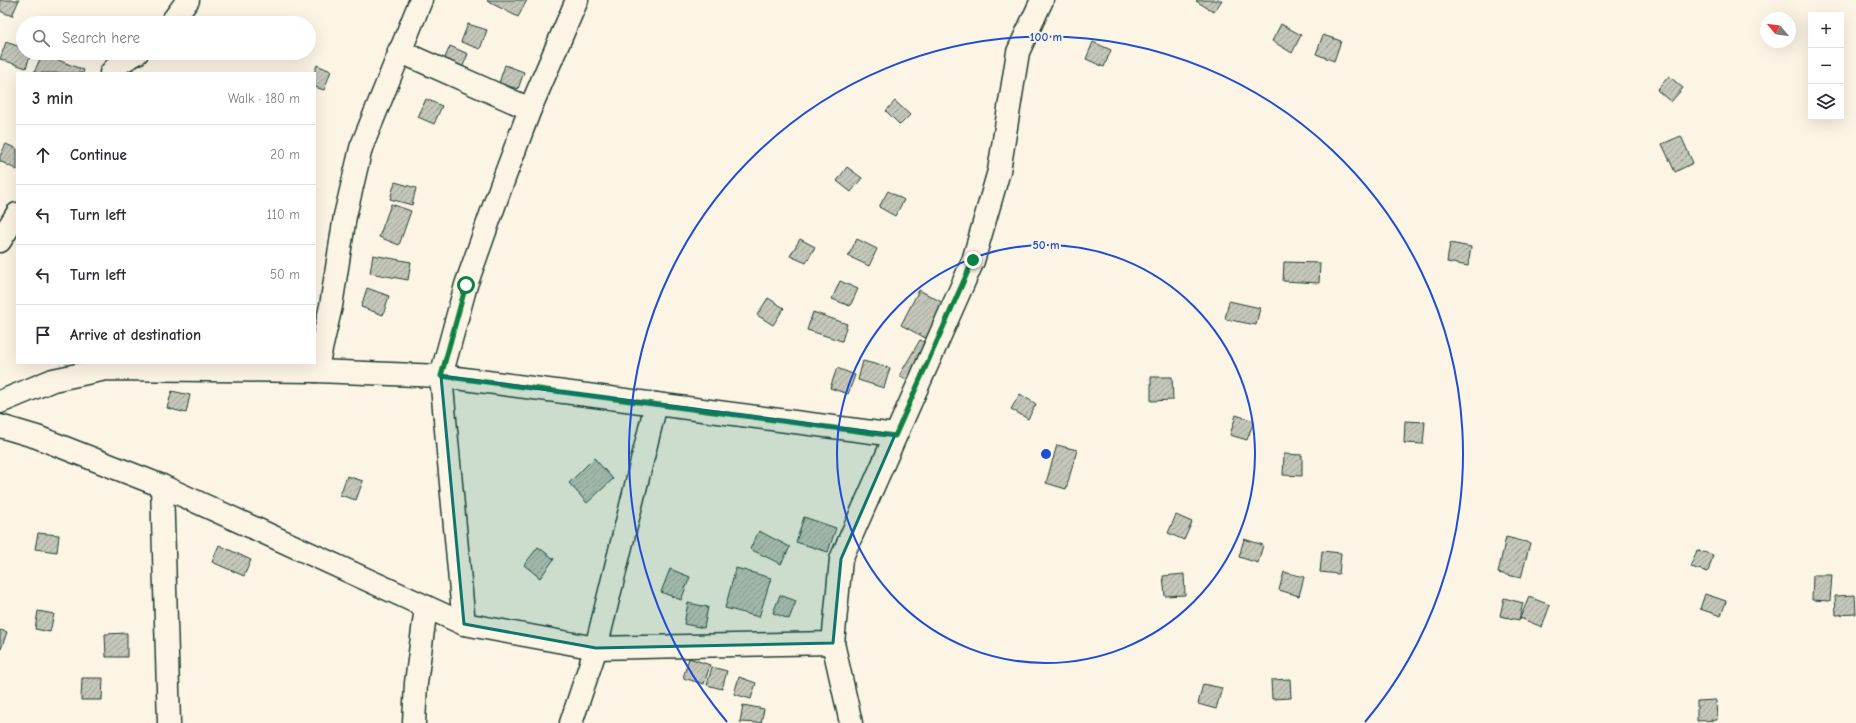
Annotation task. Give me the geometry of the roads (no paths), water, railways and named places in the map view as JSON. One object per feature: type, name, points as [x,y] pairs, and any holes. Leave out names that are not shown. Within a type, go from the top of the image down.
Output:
[{"type":"street","points":[[176,16],[188,0]]},
{"type":"street","points":[[316,371],[331,306],[345,216],[361,148],[399,51],[421,0]]},
{"type":"street","points":[[464,624],[441,376],[466,285],[530,109],[577,0]]},
{"type":"street","points":[[851,723],[833,643],[841,559],[973,260],[999,170],[1018,52],[1042,0]]},
{"type":"street","points":[[399,51],[530,109]]},
{"type":"street","points":[[112,72],[125,60]]},
{"type":"street","points":[[0,241],[16,216]]},
{"type":"street","points":[[0,402],[53,380],[106,369],[316,371],[441,376],[895,436]]},
{"type":"street","points":[[570,723],[596,648],[656,404]]},
{"type":"street","points":[[0,426],[38,437],[162,486],[464,624],[596,648],[833,643]]},
{"type":"street","points":[[162,486],[169,723]]},
{"type":"street","points":[[414,723],[416,683],[426,607]]}]
